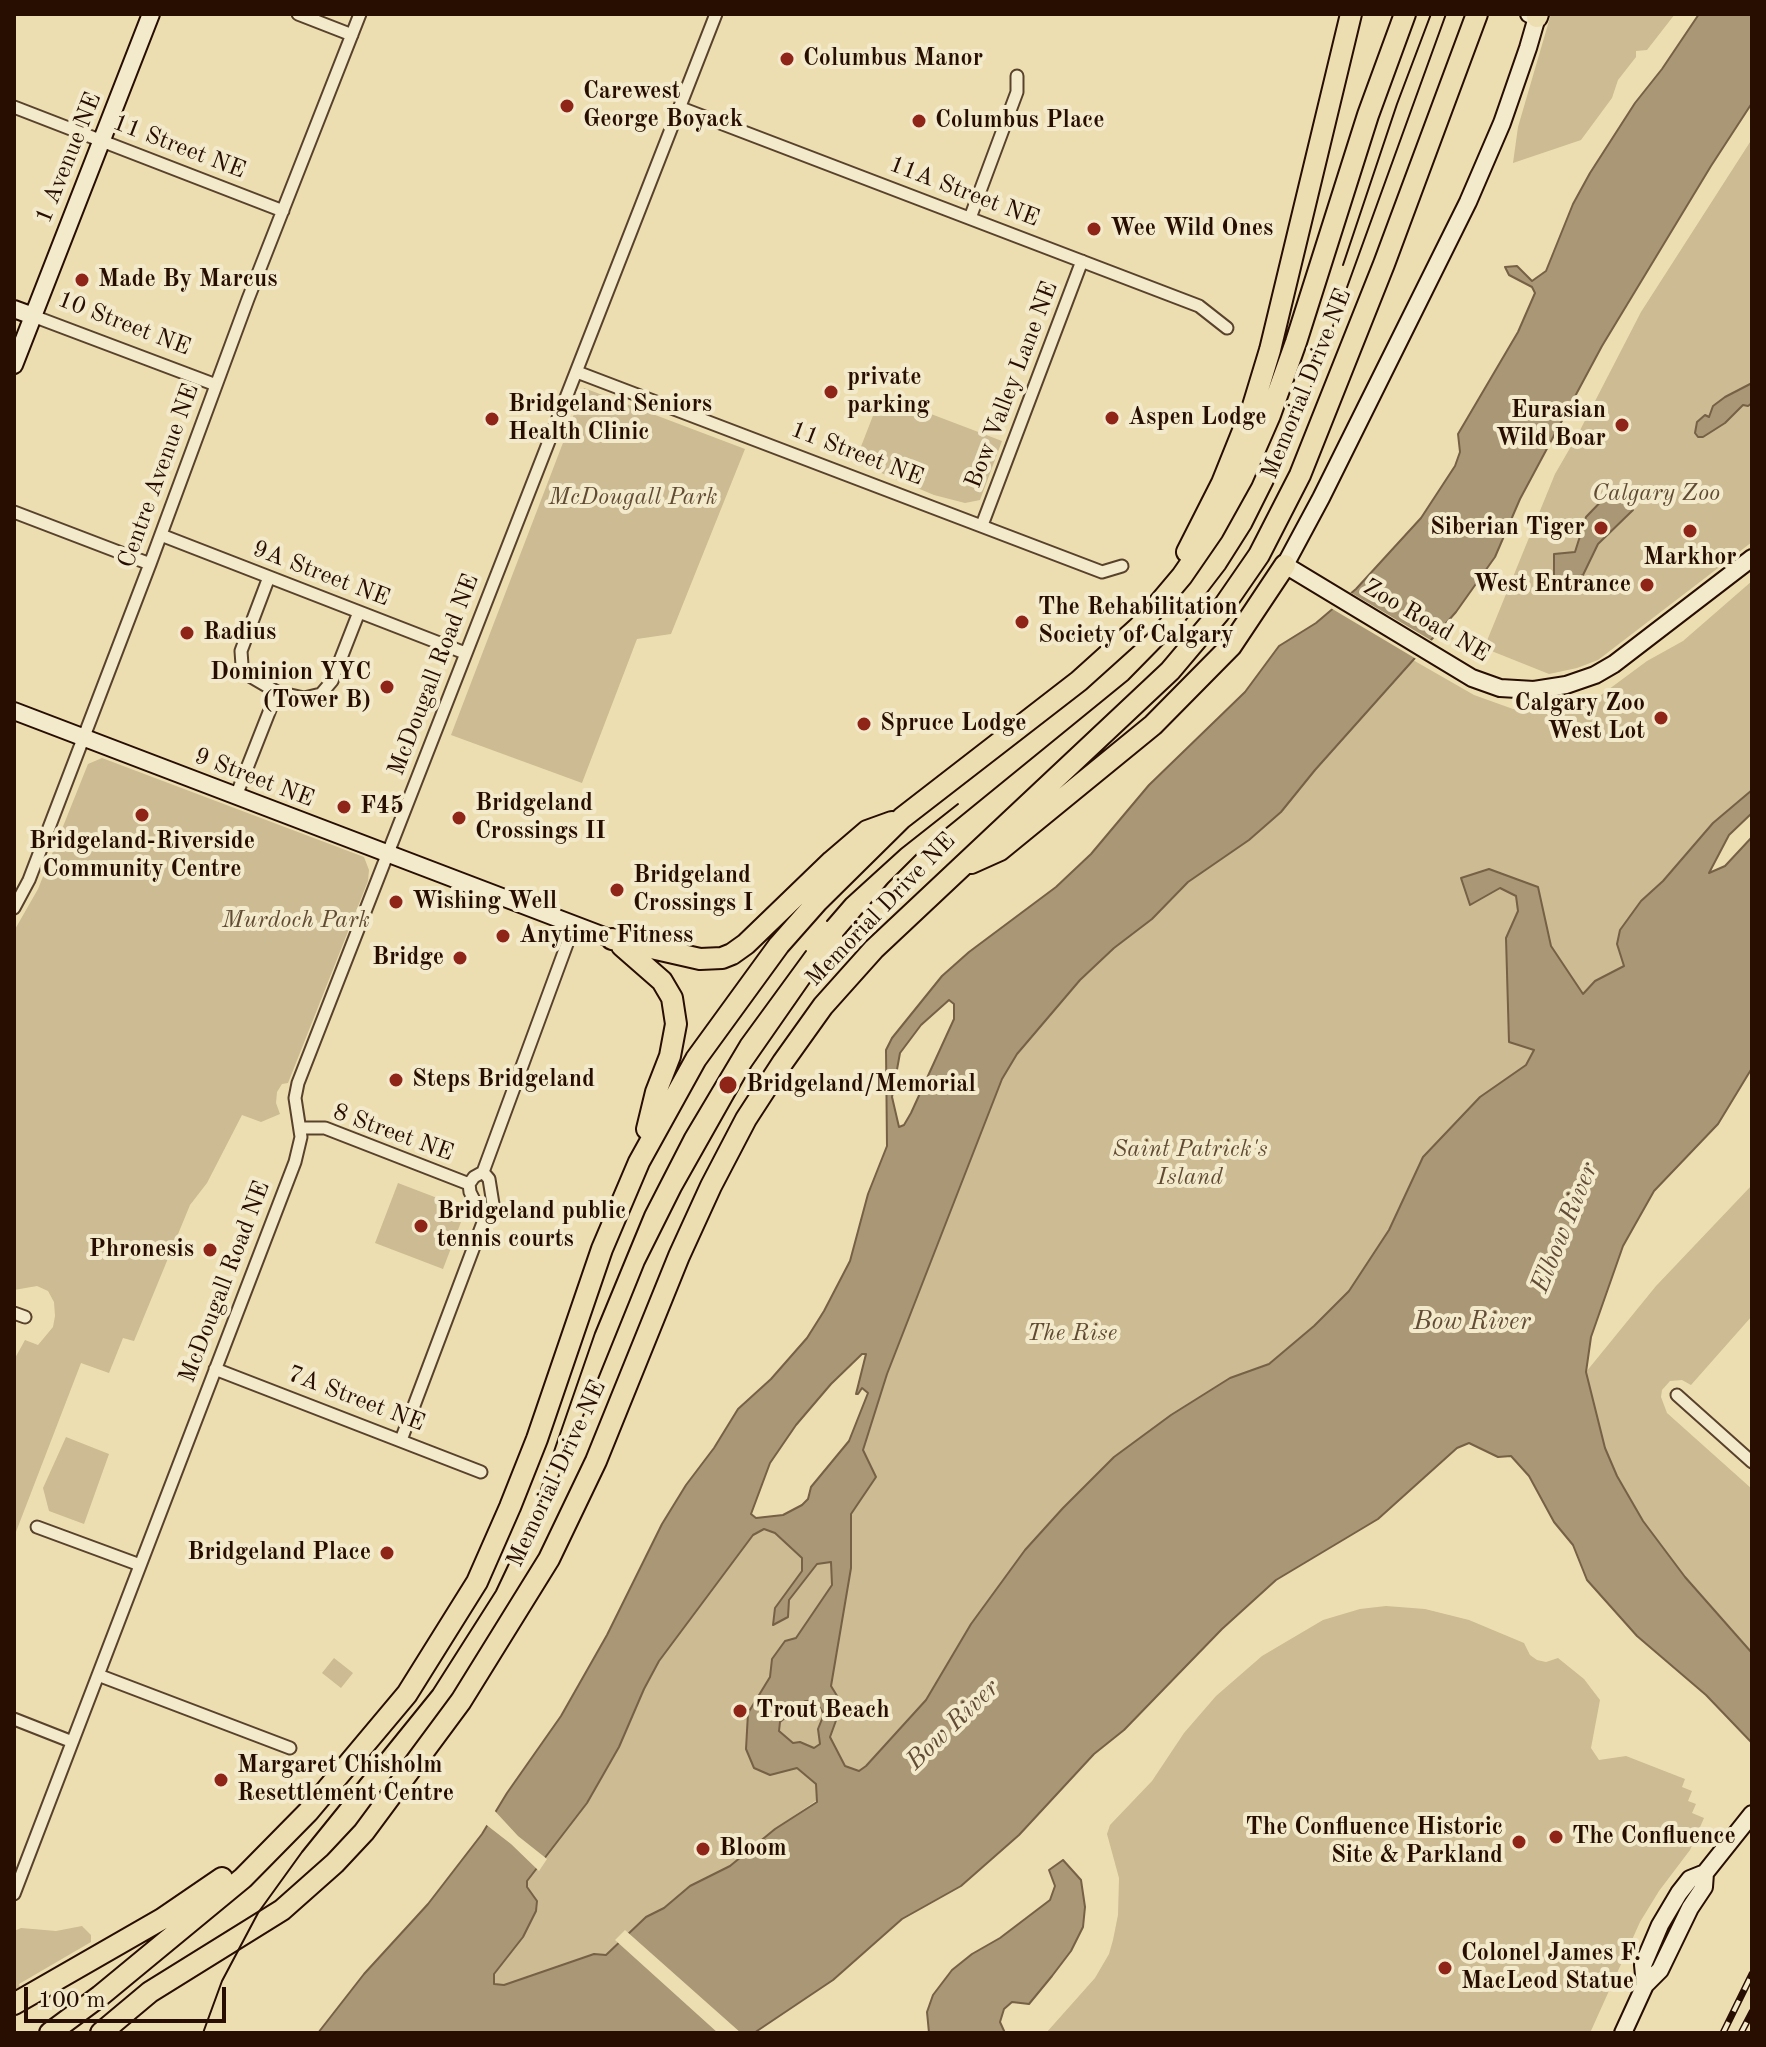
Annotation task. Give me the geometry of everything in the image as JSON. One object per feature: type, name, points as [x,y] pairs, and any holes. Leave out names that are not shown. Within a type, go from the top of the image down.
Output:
[{"type":"highway","name":"Memorial Drive NE","points":[[55,2031],[243,1878],[308,1812],[407,1694],[477,1582],[537,1439],[602,1249],[639,1162],[696,1059],[744,991],[817,902],[902,818],[1079,681],[1139,627],[1182,576],[1228,505],[1270,415],[1368,115],[1405,14]]},
{"type":"highway","name":"Memorial Drive NE","points":[[101,2033],[150,1992],[282,1910],[355,1843],[461,1701],[549,1559],[596,1461],[679,1256],[711,1186],[746,1119],[783,1062],[823,1006],[874,949],[1170,671],[1219,613],[1259,555],[1300,475],[1384,264],[1477,14]]},
{"type":"highway","points":[[1182,576],[1187,548],[1222,483],[1266,364],[1350,15]]},
{"type":"highway","points":[[956,869],[1000,850],[1153,725],[1231,646],[1285,565]]},
{"type":"highway","points":[[612,939],[682,957],[722,958],[746,944],[867,831],[902,818]]},
{"type":"highway","points":[[612,939],[662,981],[672,998],[676,1024],[670,1056],[656,1092],[639,1162]]},
{"type":"highway","points":[[16,2003],[203,1893],[308,1812]]},
{"type":"street","name":"1 Avenue NE","points":[[14,365],[151,14]]},
{"type":"street","points":[[298,14],[352,35]]},
{"type":"street","name":"Centre Avenue NE","points":[[14,908],[29,880],[360,14]]},
{"type":"street","name":"McDougall Road NE","points":[[14,1894],[70,1741],[299,1152],[300,1128],[295,1098],[298,1083],[716,14]]},
{"type":"street","points":[[1285,565],[1468,202],[1502,123],[1535,15]]},
{"type":"street","points":[[970,218],[1017,92],[1017,76]]},
{"type":"street","name":"11 Street NE","points":[[14,107],[283,211]]},
{"type":"street","name":"11A Street NE","points":[[681,108],[1199,306],[1227,328]]},
{"type":"street","name":"Bow Valley Lane NE","points":[[982,525],[1082,261]]},
{"type":"street","name":"10 Street NE","points":[[14,309],[216,385]]},
{"type":"street","name":"11 Street NE","points":[[577,372],[1102,572],[1122,566]]},
{"type":"street","points":[[14,512],[150,564]]},
{"type":"street","name":"9A Street NE","points":[[161,535],[465,653]]},
{"type":"street","name":"Zoo Road NE","points":[[1285,565],[1472,678],[1500,688],[1534,690],[1566,685],[1595,675],[1614,664],[1752,558]]},
{"type":"street","points":[[269,577],[241,651],[242,665],[248,675],[277,692],[304,698],[321,694],[332,681],[359,612]]},
{"type":"street","points":[[236,796],[277,692]]},
{"type":"street","name":"9 Street NE","points":[[14,711],[612,939]]},
{"type":"street","points":[[484,1220],[469,1184],[483,1172],[574,925]]},
{"type":"street","name":"8 Street NE","points":[[300,1128],[325,1128],[469,1184]]},
{"type":"street","points":[[401,1440],[484,1220],[493,1204],[489,1179],[483,1172]]},
{"type":"street","name":"7A Street NE","points":[[215,1369],[481,1472]]},
{"type":"street","points":[[1677,1395],[1752,1462]]},
{"type":"street","points":[[37,1527],[140,1565]]},
{"type":"street","points":[[98,1675],[290,1748]]},
{"type":"street","points":[[14,1719],[70,1741]]},
{"type":"street","points":[[1623,2033],[1645,1985],[1660,1970],[1690,1908],[1704,1887],[1705,1873],[1752,1814]]},
{"type":"green space","points":[[1551,14],[1675,14],[1647,50],[1636,51],[1636,57],[1618,80],[1612,98],[1581,140],[1513,163],[1518,127]]},
{"type":"green space","name":"Calgary Zoo","points":[[1752,139],[1752,542],[1598,660],[1549,674],[1484,648],[1555,474],[1641,312]]},
{"type":"green space","name":"McDougall Park","points":[[584,388],[745,449],[671,634],[637,639],[582,783],[451,735]]},
{"type":"green space","points":[[881,395],[1002,441],[980,500],[965,503],[934,495],[855,462]]},
{"type":"green space","name":"Saint Patrick's Island","points":[[1752,581],[1752,790],[1713,823],[1663,881],[1641,901],[1624,966],[1595,981],[1582,995],[1551,946],[1538,887],[1489,869],[1500,888],[1516,896],[1518,911],[1506,938],[1534,1050],[1526,1065],[1423,1157],[1389,1230],[1349,1291],[1269,1364],[1230,1378],[1171,1415],[1114,1457],[1025,1550],[971,1624],[926,1700],[866,1766],[775,1829],[730,1866],[690,1886],[664,1908],[646,1917],[606,1955],[594,1954],[503,1985],[493,1984],[494,1974],[523,1937],[537,1901],[526,1882],[587,1803],[619,1747],[659,1661],[753,1535],[827,1492],[863,1450],[887,1374],[1002,1079],[1017,1054],[1080,980],[1114,948],[1152,919],[1188,882],[1249,840],[1281,812],[1413,660],[1474,695],[1513,709],[1555,710],[1597,698],[1647,661],[1683,641]]},
{"type":"green space","name":"Murdoch Park","points":[[102,758],[364,857],[369,870],[368,881],[288,1083],[282,1084],[277,1092],[276,1103],[280,1114],[261,1122],[242,1115],[207,1183],[190,1205],[134,1341],[123,1338],[109,1373],[81,1363],[14,1537],[14,1360],[25,1340],[38,1345],[53,1327],[55,1316],[54,1302],[48,1291],[37,1286],[14,1290],[14,931],[38,889],[88,764]]},
{"type":"green space","name":"Bridgeland public tennis courts","points":[[398,1183],[466,1209],[443,1269],[375,1243]]},
{"type":"green space","points":[[1752,1185],[1752,1316],[1691,1385],[1682,1380],[1670,1381],[1662,1390],[1661,1397],[1667,1413],[1752,1489],[1752,1653],[1685,1577],[1643,1521],[1605,1448],[1586,1372],[1656,1286]]},
{"type":"green space","points":[[66,1437],[109,1454],[84,1524],[49,1511],[43,1488]]},
{"type":"green space","name":"The Confluence Historic Site & Parkland","points":[[1386,1606],[1425,1609],[1469,1620],[1524,1643],[1530,1655],[1537,1660],[1546,1662],[1558,1658],[1584,1679],[1600,1700],[1591,1748],[1599,1760],[1626,1756],[1685,1779],[1682,1787],[1692,1791],[1688,1801],[1696,1804],[1692,1813],[1704,1818],[1690,1850],[1640,1922],[1590,2033],[1046,2033],[1095,1978],[1109,1954],[1118,1915],[1119,1878],[1107,1834],[1110,1825],[1152,1781],[1184,1733],[1216,1696],[1262,1656],[1323,1620],[1360,1609]]},
{"type":"green space","points":[[334,1658],[353,1673],[341,1688],[322,1673]]},
{"type":"green space","points":[[82,1926],[91,1935],[91,1942],[19,1984],[20,1987],[14,1990],[14,1931],[21,1928],[56,1931]]},
{"type":"water","name":"Bow River","points":[[1699,14],[1752,14],[1752,103],[1602,346],[1520,499],[1495,557],[1456,612],[1281,812],[1249,840],[1188,882],[1152,919],[1114,948],[1080,980],[1017,1054],[1002,1079],[887,1374],[863,1450],[876,1477],[851,1514],[851,1568],[831,1686],[842,1704],[830,1737],[845,1766],[859,1771],[866,1766],[926,1700],[971,1624],[1025,1550],[1063,1508],[1114,1457],[1171,1415],[1230,1378],[1269,1364],[1314,1326],[1349,1291],[1389,1230],[1423,1157],[1480,1097],[1526,1065],[1534,1050],[1509,1042],[1506,938],[1518,911],[1516,896],[1500,888],[1470,905],[1461,878],[1489,869],[1538,887],[1551,946],[1583,994],[1595,981],[1624,966],[1617,944],[1620,930],[1641,901],[1663,881],[1713,823],[1752,790],[1752,813],[1729,835],[1709,873],[1725,866],[1752,837],[1752,1068],[1718,1124],[1654,1191],[1623,1246],[1591,1337],[1586,1372],[1605,1448],[1643,1521],[1685,1577],[1752,1653],[1752,1743],[1706,1695],[1637,1636],[1587,1580],[1573,1545],[1554,1522],[1529,1476],[1511,1456],[1498,1457],[1469,1443],[1457,1448],[1378,1519],[1276,1580],[1222,1629],[1124,1730],[1094,1754],[1019,1835],[961,1886],[902,1919],[833,1980],[754,2033],[318,2033],[364,1974],[428,1904],[482,1834],[561,1716],[607,1635],[662,1524],[686,1485],[738,1409],[771,1379],[807,1338],[824,1311],[850,1261],[868,1194],[887,1146],[886,1050],[892,1038],[942,976],[1056,887],[1091,854],[1149,785],[1245,692],[1279,646],[1316,623],[1356,589],[1421,518],[1455,466],[1460,452],[1458,434],[1518,332],[1535,293],[1532,287],[1509,275],[1505,267],[1517,266],[1532,281],[1546,271],[1573,204],[1590,173],[1635,103]],"holes":[[[949,1000],[954,1004],[954,1019],[911,1113],[904,1125],[899,1127],[892,1097],[900,1053],[921,1025]],[[862,1354],[866,1354],[856,1394],[862,1388],[868,1393],[849,1441],[811,1487],[808,1499],[802,1505],[783,1515],[756,1518],[751,1514],[770,1463],[796,1425]],[[764,1529],[775,1533],[802,1558],[802,1571],[775,1608],[773,1625],[788,1617],[789,1600],[817,1564],[831,1562],[832,1585],[796,1638],[785,1641],[772,1659],[770,1677],[748,1713],[746,1749],[754,1768],[770,1775],[797,1768],[816,1784],[817,1802],[775,1829],[730,1866],[690,1886],[664,1908],[646,1917],[606,1955],[594,1954],[504,1985],[494,1984],[494,1974],[523,1937],[536,1911],[537,1901],[527,1887],[527,1881],[587,1803],[619,1747],[659,1661],[753,1535]],[[805,1701],[815,1701],[824,1714],[818,1729],[820,1744],[814,1748],[800,1742],[793,1743],[779,1731],[780,1722]]]},
{"type":"water","points":[[1752,383],[1752,403],[1743,405],[1725,423],[1698,437],[1695,433],[1697,422],[1705,415],[1709,417],[1713,406]]},
{"type":"water","points":[[1611,491],[1628,495],[1633,510],[1598,544],[1583,575],[1570,580],[1554,576],[1554,554],[1575,552],[1586,517]]},
{"type":"water","points":[[1063,1860],[1081,1880],[1085,1907],[1083,1927],[1071,1951],[1052,1976],[1029,2004],[1012,2002],[1004,2009],[1000,2022],[1005,2033],[929,2033],[927,2012],[933,1995],[952,1970],[1050,1900],[1055,1886],[1049,1870]]},
{"type":"pier","points":[[1348,591],[1434,642],[1418,660],[1329,607]]},
{"type":"pier","points":[[493,1809],[518,1836],[547,1859],[539,1871],[484,1823]]},
{"type":"pier","points":[[625,1930],[741,2033],[718,2033],[615,1940]]},
{"type":"tram line","points":[[1343,265],[1431,14]]},
{"type":"tram line","points":[[843,936],[888,883],[928,843],[1128,680],[1182,625],[1225,569],[1251,528],[1273,484],[1446,14]]},
{"type":"tram line","points":[[827,921],[846,899],[901,849],[958,804]]},
{"type":"tram line","points":[[203,2033],[222,1981],[258,1913],[302,1852],[433,1690],[496,1591],[532,1515],[595,1333],[645,1212],[685,1134],[741,1040],[806,951]]},
{"type":"tram line","points":[[553,1490],[644,1265],[681,1191],[751,1067],[822,965]]},
{"type":"railway","points":[[1723,2033],[1752,1974]]},
{"type":"railway","points":[[1741,2033],[1752,2012]]},
{"type":"place","name":"Columbus Manor","points":[[787,59]]},
{"type":"place","name":"Carewest George Boyack","points":[[567,106]]},
{"type":"place","name":"Columbus Place","points":[[919,121]]},
{"type":"place","name":"Wee Wild Ones","points":[[1094,229]]},
{"type":"place","name":"Made By Marcus","points":[[82,280]]},
{"type":"place","name":"private parking","points":[[831,392]]},
{"type":"place","name":"Aspen Lodge","points":[[1112,418]]},
{"type":"place","name":"Bridgeland Seniors Health Clinic","points":[[492,419]]},
{"type":"place","name":"Eurasian Wild Boar","points":[[1622,425]]},
{"type":"place","name":"Siberian Tiger","points":[[1601,528]]},
{"type":"place","name":"Markhor","points":[[1690,531]]},
{"type":"place","name":"West Entrance","points":[[1647,585]]},
{"type":"place","name":"The Rehabilitation Society of Calgary","points":[[1022,622]]},
{"type":"place","name":"Radius","points":[[187,633]]},
{"type":"place","name":"Dominion YYC (Tower B)","points":[[387,687]]},
{"type":"place","name":"Calgary Zoo West Lot","points":[[1661,718]]},
{"type":"place","name":"Spruce Lodge","points":[[864,724]]},
{"type":"place","name":"F45","points":[[344,807]]},
{"type":"place","name":"Bridgeland-Riverside Community Centre","points":[[142,815]]},
{"type":"place","name":"Bridgeland Crossings II","points":[[459,818]]},
{"type":"place","name":"Bridgeland Crossings I","points":[[617,890]]},
{"type":"place","name":"Wishing Well","points":[[396,902]]},
{"type":"place","name":"Anytime Fitness","points":[[503,936]]},
{"type":"place","name":"Bridge","points":[[460,958]]},
{"type":"place","name":"Steps Bridgeland","points":[[396,1080]]},
{"type":"place","name":"Bridgeland/Memorial","points":[[728,1085]]},
{"type":"place","name":"Bridgeland public tennis courts","points":[[421,1226]]},
{"type":"place","name":"Phronesis","points":[[210,1250]]},
{"type":"place","name":"Bridgeland Place","points":[[387,1553]]},
{"type":"place","name":"Trout Beach","points":[[740,1711]]},
{"type":"place","name":"Margaret Chisholm Resettlement Centre","points":[[221,1780]]},
{"type":"place","name":"The Confluence","points":[[1556,1837]]},
{"type":"place","name":"The Confluence Historic Site & Parkland","points":[[1519,1842]]},
{"type":"place","name":"Bloom","points":[[703,1849]]},
{"type":"place","name":"Colonel James F. MacLeod Statue","points":[[1445,1968]]},
{"type":"water label","name":"Elbow River","points":[[1565,1228]]},
{"type":"park label","name":"The Rise","points":[[1072,1334]]}]
